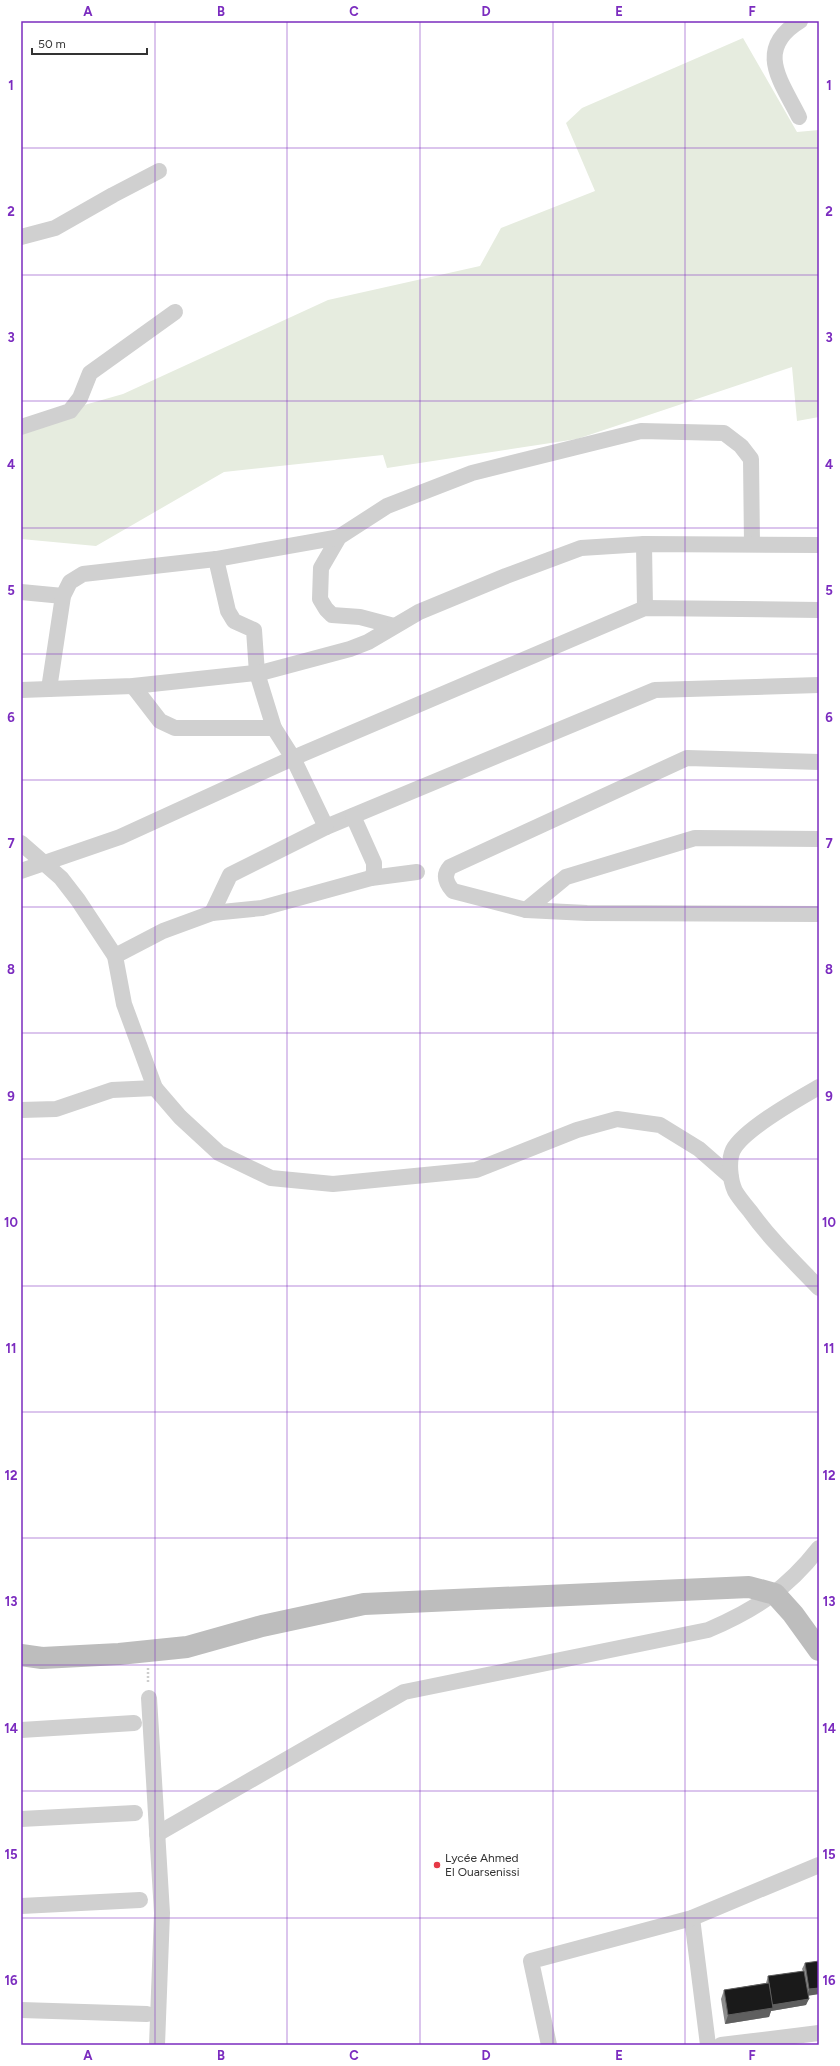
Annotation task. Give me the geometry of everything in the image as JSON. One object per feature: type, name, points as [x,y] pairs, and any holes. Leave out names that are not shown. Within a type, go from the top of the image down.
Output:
[{"type":"main road","points":[[21,1655],[42,1658],[119,1654],[187,1646],[262,1626],[364,1604],[749,1587],[775,1594],[793,1614],[819,1650]]},
{"type":"street","points":[[799,116],[776,72],[773,55],[781,38],[800,21]]},
{"type":"street","points":[[21,237],[55,228],[159,171]]},
{"type":"street","points":[[21,427],[70,411],[80,398],[90,372],[175,312]]},
{"type":"street","points":[[50,689],[63,596],[70,582],[83,574],[216,558],[339,537],[387,506],[472,474],[641,431],[724,433],[741,446],[751,459],[752,544]]},
{"type":"street","points":[[339,537],[321,568],[320,599],[326,609],[332,615],[360,616],[394,626]]},
{"type":"street","points":[[644,544],[645,608]]},
{"type":"street","points":[[21,690],[133,686],[257,673],[350,649],[368,642],[419,612],[506,576],[581,548],[644,544],[819,545]]},
{"type":"street","points":[[216,558],[228,611],[234,621],[254,630],[257,673],[274,728],[293,758],[326,827]]},
{"type":"street","points":[[21,592],[63,596]]},
{"type":"street","points":[[21,871],[120,837],[293,758],[645,608],[819,610]]},
{"type":"street","points":[[212,913],[230,875],[326,827],[655,690],[819,685]]},
{"type":"street","points":[[133,686],[160,721],[175,728],[274,728]]},
{"type":"street","points":[[819,762],[688,758],[450,867],[446,872],[446,878],[453,891],[526,910],[587,913],[819,914]]},
{"type":"street","points":[[353,816],[374,863],[374,872],[371,878]]},
{"type":"street","points":[[526,910],[566,877],[695,838],[819,839]]},
{"type":"street","points":[[21,843],[61,878],[78,900],[115,956],[124,1004],[155,1088],[180,1117],[218,1153],[271,1178],[333,1184],[476,1170],[577,1130],[617,1119],[660,1125],[699,1149],[731,1177]]},
{"type":"street","points":[[115,956],[163,931],[212,913],[262,908],[371,878],[417,872]]},
{"type":"street","points":[[21,1110],[56,1109],[112,1090],[155,1088]]},
{"type":"street","points":[[819,1088],[762,1122],[740,1141],[730,1160],[731,1177],[735,1191],[764,1231],[819,1288]]},
{"type":"street","points":[[157,1834],[404,1692],[708,1630],[741,1616],[775,1594],[807,1564],[819,1548]]},
{"type":"street","points":[[149,1698],[162,1913],[157,2045]]},
{"type":"street","points":[[21,1730],[134,1723]]},
{"type":"street","points":[[21,1819],[135,1813]]},
{"type":"street","points":[[549,2045],[531,1961],[692,1918],[819,1865]]},
{"type":"street","points":[[21,1906],[140,1900]]},
{"type":"street","points":[[692,1918],[708,2045]]},
{"type":"street","points":[[21,2010],[147,2014]]},
{"type":"street","points":[[721,2045],[819,2033]]},
{"type":"path","points":[[147,1651],[149,1698]]},
{"type":"shaded area","points":[[743,38],[797,132],[819,130],[819,417],[797,421],[792,367],[577,439],[387,468],[383,455],[224,472],[96,546],[21,539],[21,423],[123,394],[328,300],[480,266],[501,228],[595,191],[566,123],[582,108]]},
{"type":"building","points":[[819,1961],[819,1988],[809,1989],[805,1963]]},
{"type":"building","points":[[804,1971],[809,1999],[772,2005],[768,1976]]},
{"type":"building","points":[[769,1983],[773,2008],[728,2015],[724,1990]]},
{"type":"place","name":"Lycée Ahmed El Ouarsenissi","points":[[437,1865]]}]
